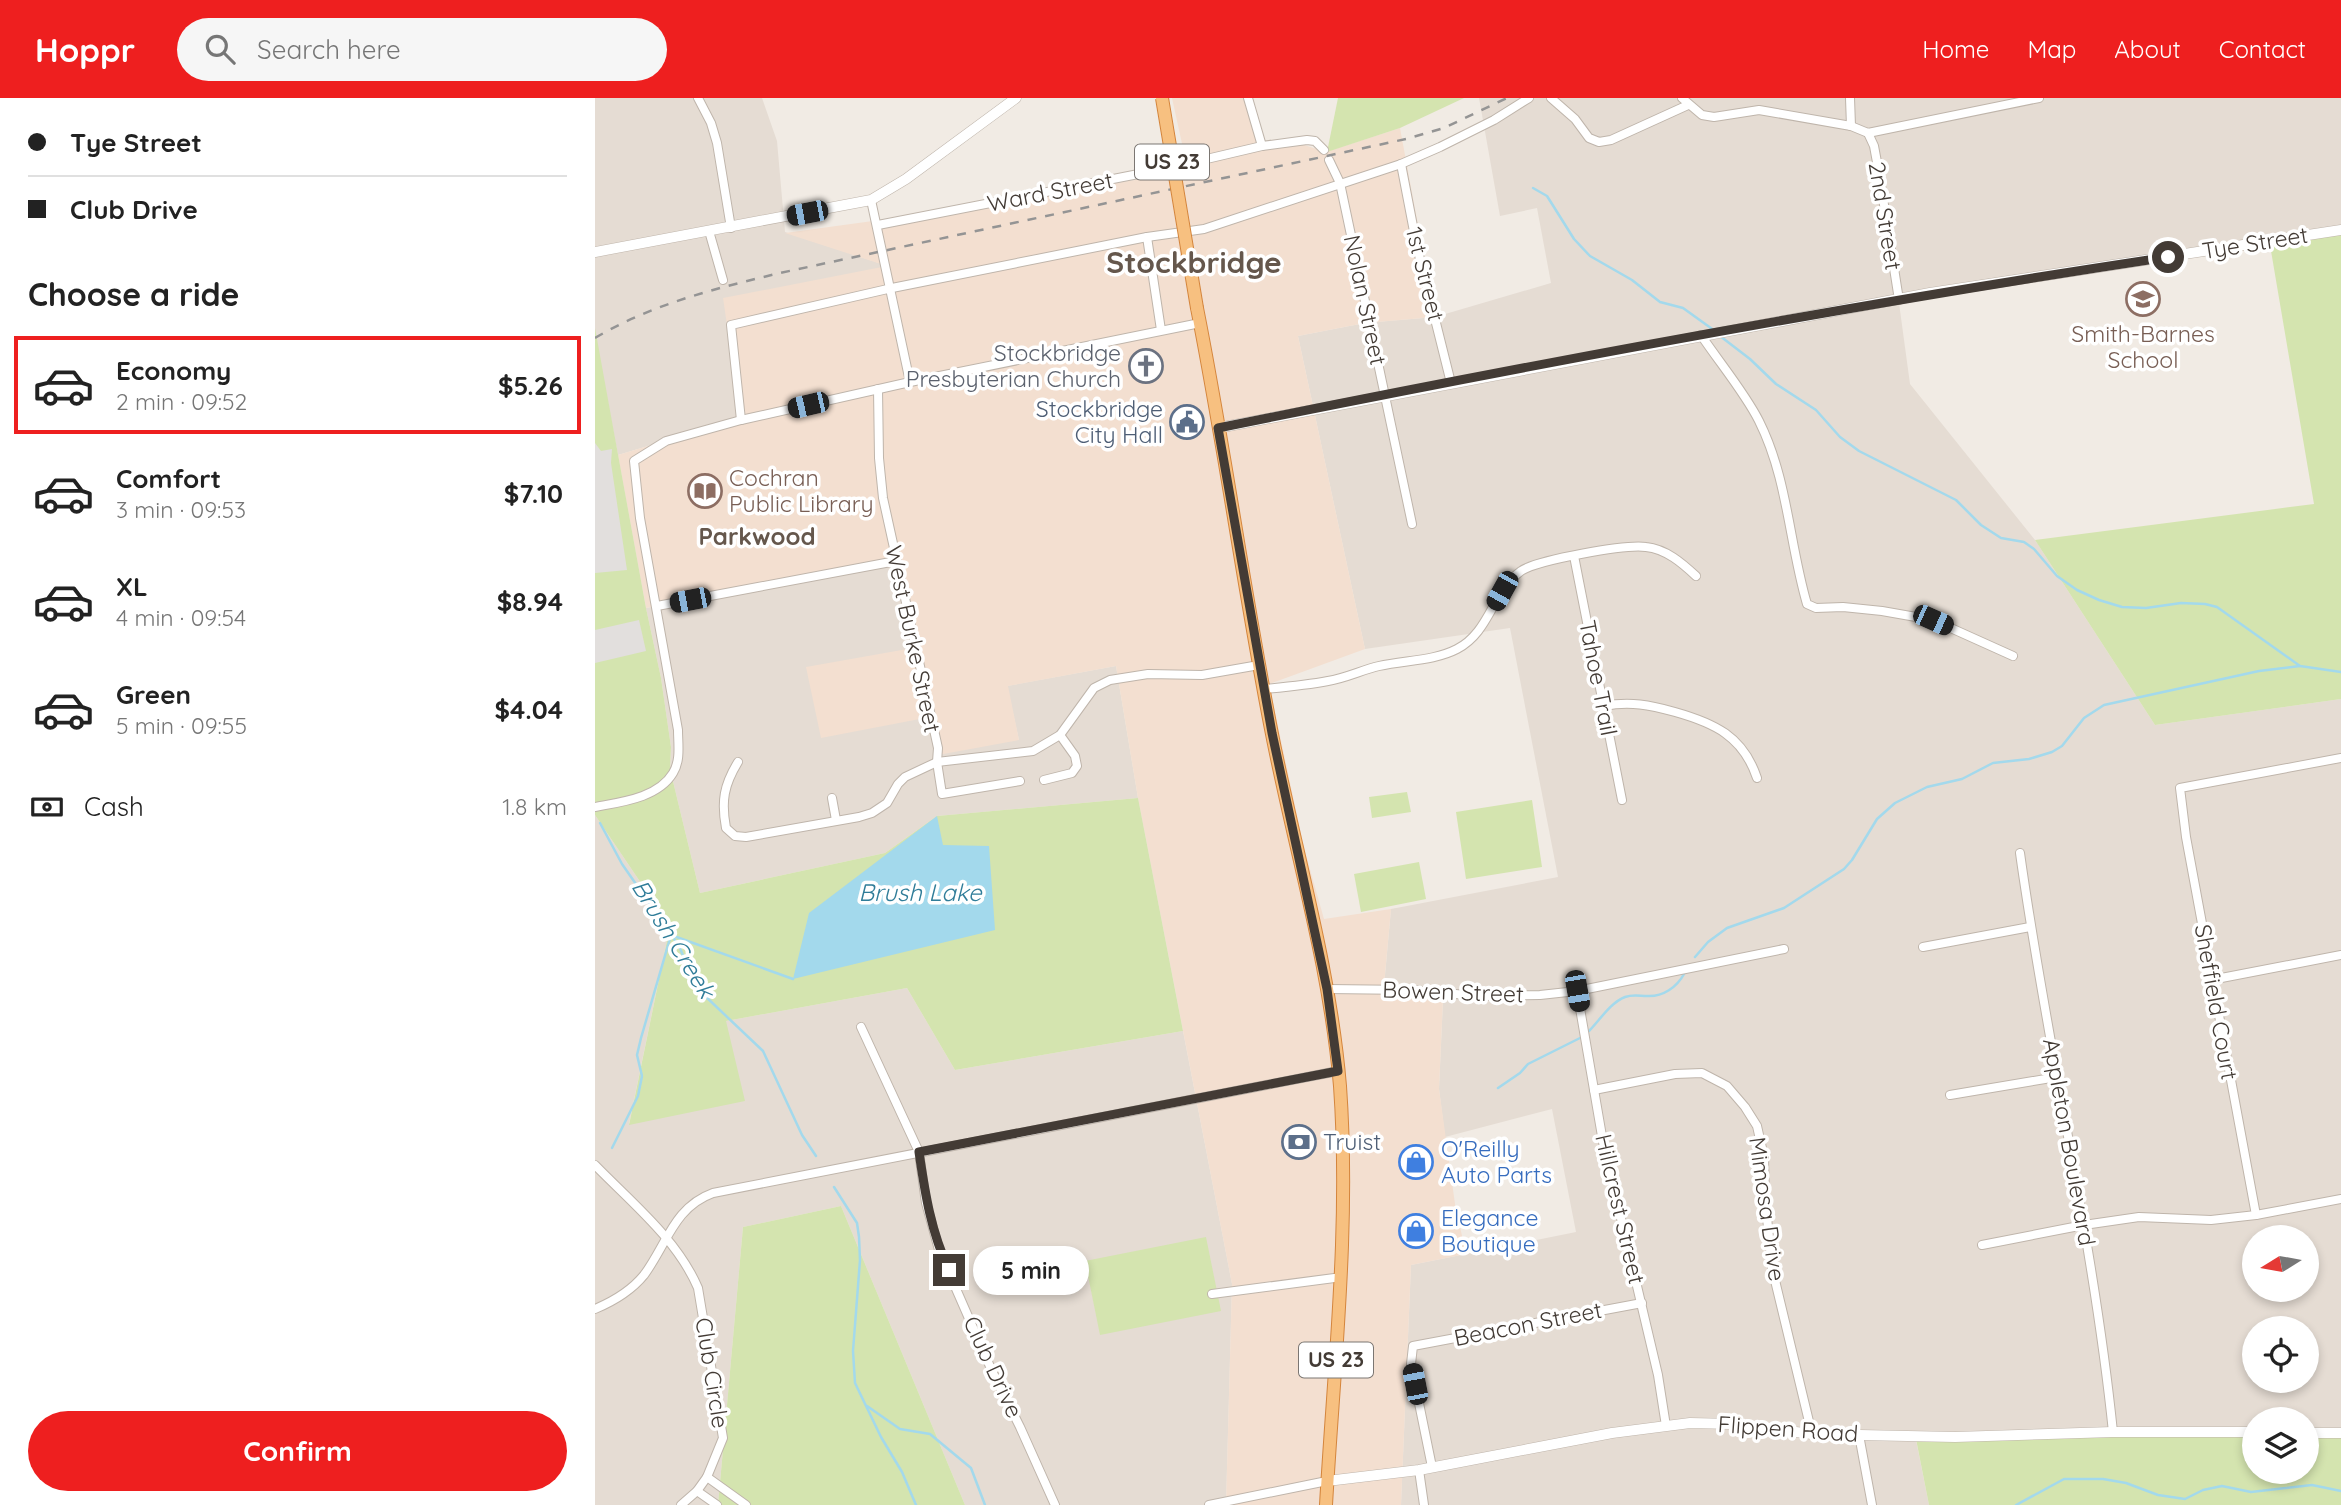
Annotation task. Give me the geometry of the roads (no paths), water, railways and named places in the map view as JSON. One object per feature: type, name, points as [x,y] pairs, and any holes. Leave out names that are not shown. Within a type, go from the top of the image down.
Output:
[{"type":"highway","name":"US 23","points":[[1162,98],[1259,665],[1327,989],[1338,1071],[1344,1166],[1342,1277],[1326,1505]]},
{"type":"street","points":[[698,98],[711,123],[717,143],[731,228]]},
{"type":"street","points":[[595,252],[871,200],[906,179],[1016,98]]},
{"type":"street","points":[[1248,98],[1262,146]]},
{"type":"street","points":[[741,420],[731,325],[892,288],[1147,237],[1204,229],[1401,164],[1494,120],[1529,98]]},
{"type":"street","points":[[1551,98],[1576,119],[1589,138],[1599,142],[1611,141],[1688,106]]},
{"type":"street","points":[[1682,98],[1688,106],[1702,115],[1714,117],[1759,110],[1851,126],[1868,133],[2039,98]]},
{"type":"street","points":[[1850,98],[1851,126]]},
{"type":"street","name":"2nd Street","points":[[1868,133],[1874,146],[1899,300]]},
{"type":"street","name":"Ward Street","points":[[878,225],[1138,175],[1262,146],[1304,140],[1315,141],[1324,150]]},
{"type":"street","name":"Nolan Street","points":[[1329,160],[1340,183],[1412,524]]},
{"type":"street","name":"1st Street","points":[[1401,164],[1417,247],[1451,383]]},
{"type":"street","points":[[871,200],[910,382]]},
{"type":"street","name":"Tye Street","points":[[1218,428],[1385,394],[1899,300],[2341,230]]},
{"type":"street","points":[[709,231],[723,280]]},
{"type":"street","points":[[1147,237],[1161,330]]},
{"type":"street","points":[[595,807],[630,800],[657,788],[673,773],[679,755],[678,730],[640,518],[634,460],[666,440],[741,420],[910,382],[1200,323]]},
{"type":"street","points":[[1701,335],[1759,420],[1777,466],[1788,507],[1807,604],[1816,608],[1843,607],[1933,620],[2013,656]]},
{"type":"street","name":"West Burke Street","points":[[878,389],[882,485],[896,561],[938,748],[941,794],[1020,781]]},
{"type":"street","points":[[1264,690],[1328,681],[1380,666],[1437,656],[1458,648],[1484,625],[1502,591],[1521,571],[1535,565],[1574,556],[1645,547],[1678,559],[1696,576]]},
{"type":"street","name":"Tahoe Trail","points":[[1574,556],[1622,800]]},
{"type":"street","points":[[657,606],[896,561]]},
{"type":"street","points":[[738,762],[727,780],[724,797],[726,828],[735,836],[859,817],[887,803],[905,777],[937,762],[1024,754],[1042,748],[1060,735],[1094,688],[1110,680],[1148,674],[1202,676],[1259,665]]},
{"type":"street","points":[[1604,706],[1624,702],[1649,704],[1710,722],[1735,742],[1747,756],[1757,778]]},
{"type":"street","points":[[1044,780],[1072,773],[1077,766],[1075,756],[1060,735]]},
{"type":"street","name":"Sheffield Court","points":[[2256,1215],[2211,980],[2180,788],[2341,758]]},
{"type":"street","points":[[832,798],[836,820]]},
{"type":"street","name":"Appleton Boulevard","points":[[2020,853],[2030,927],[2084,1225],[2113,1432]]},
{"type":"street","points":[[1923,947],[2030,927]]},
{"type":"street","name":"Bowen Street","points":[[1327,989],[1412,990],[1477,996],[1540,995],[1577,991],[1784,949]]},
{"type":"street","points":[[2211,980],[2341,954]]},
{"type":"street","name":"Hillcrest Street","points":[[1577,991],[1603,1142],[1658,1375],[1666,1426]]},
{"type":"street","name":"Club Drive","points":[[861,1027],[919,1152],[926,1203],[939,1250],[1055,1505]]},
{"type":"street","points":[[595,1309],[627,1292],[644,1275],[679,1217],[695,1200],[713,1193],[1338,1071]]},
{"type":"street","name":"Mimosa Drive","points":[[1594,1090],[1675,1074],[1702,1073],[1727,1086],[1745,1107],[1756,1126],[1764,1157],[1772,1268],[1812,1434]]},
{"type":"street","points":[[1950,1095],[2057,1077]]},
{"type":"street","name":"Club Circle","points":[[595,1165],[667,1238],[684,1259],[698,1288],[723,1438],[707,1476],[697,1491],[681,1505]]},
{"type":"street","points":[[1982,1245],[2140,1217],[2211,1220],[2256,1215],[2341,1199]]},
{"type":"street","points":[[1212,1294],[1342,1277]]},
{"type":"street","name":"Beacon Street","points":[[1432,1467],[1411,1364],[1411,1354],[1415,1346],[1641,1303]]},
{"type":"street","name":"Flippen Road","points":[[1327,1481],[1419,1470],[1612,1433],[1689,1423],[1733,1424],[1812,1434],[1955,1437],[2113,1432],[2242,1433]]},
{"type":"street","points":[[2319,1433],[2341,1433]]},
{"type":"street","points":[[1859,1435],[1872,1505]]},
{"type":"street","points":[[1419,1470],[1424,1505]]},
{"type":"street","points":[[707,1476],[746,1505]]},
{"type":"street","points":[[1209,1505],[1327,1481]]},
{"type":"street","points":[[697,1491],[717,1505]]},
{"type":"water","name":"Brush Lake","points":[[937,816],[943,845],[989,846],[995,930],[793,979],[809,913]]},
{"type":"waterway","points":[[1533,188],[1547,196],[1574,239],[1590,256],[1632,280],[1660,302],[1683,308],[1715,331]]},
{"type":"waterway","points":[[1720,336],[1776,384],[1816,410],[1840,437],[1859,451],[1956,500],[1981,525],[2001,538],[2024,542],[2034,549],[2057,576],[2077,590],[2122,607],[2146,608],[2181,603],[2217,607],[2300,666],[2341,672]]},
{"type":"waterway","points":[[1695,957],[1708,942],[1727,928],[1784,908],[1844,869],[1877,819],[1895,803],[1927,787],[1962,779],[1993,763],[2029,759],[2052,752],[2062,746],[2084,718],[2104,705],[2259,671],[2300,666]]},
{"type":"waterway","name":"Brush Creek","points":[[600,823],[622,864],[679,946],[704,995],[763,1051],[802,1135],[816,1156]]},
{"type":"waterway","points":[[671,935],[793,979]]},
{"type":"waterway","points":[[612,1148],[638,1096],[642,1076],[637,1055],[671,935]]},
{"type":"waterway","points":[[1589,1031],[1610,1007],[1620,1000],[1631,996],[1664,993],[1678,983],[1684,974]]},
{"type":"waterway","points":[[1498,1088],[1528,1064],[1582,1037]]},
{"type":"waterway","name":"Brush Creek","points":[[834,1187],[857,1223],[859,1237],[860,1260],[853,1351],[855,1383],[881,1437],[902,1472],[916,1505]]},
{"type":"waterway","points":[[867,1406],[900,1429],[930,1434],[971,1468],[985,1505]]},
{"type":"waterway","points":[[2016,1505],[2064,1479],[2103,1479],[2126,1483],[2158,1495],[2185,1499],[2203,1490],[2222,1486],[2251,1492],[2312,1485],[2341,1491]]},
{"type":"railway","points":[[595,338],[662,306],[733,285],[1406,139],[1444,128],[1507,98]]},
{"type":"place","name":"Smith-Barnes School","points":[[2143,299]]},
{"type":"place","name":"Stockbridge Presbyterian Church","points":[[1146,366]]},
{"type":"place","name":"Stockbridge City Hall","points":[[1187,422]]},
{"type":"place","name":"Cochran Public Library","points":[[705,491]]},
{"type":"place","name":"Truist","points":[[1299,1142]]},
{"type":"place","name":"O'Reilly Auto Parts","points":[[1416,1162]]},
{"type":"place","name":"Elegance Boutique","points":[[1416,1231]]},
{"type":"district","name":"Stockbridge","points":[[1194,263]]},
{"type":"district","name":"Parkwood","points":[[757,537]]}]
